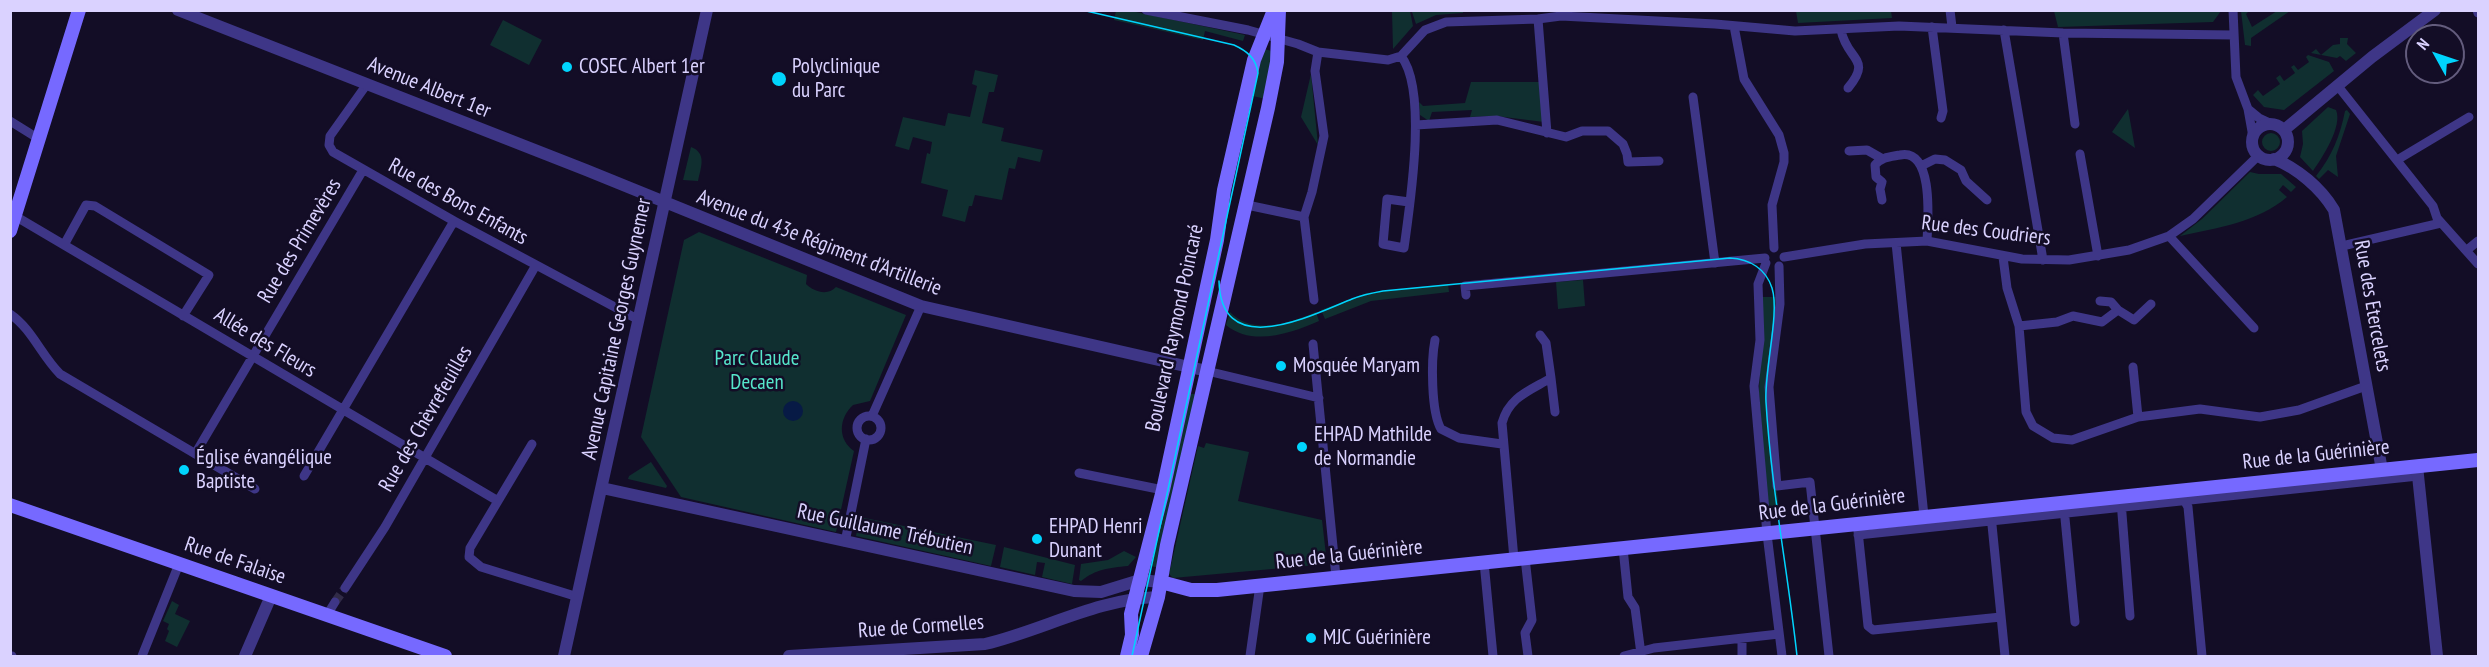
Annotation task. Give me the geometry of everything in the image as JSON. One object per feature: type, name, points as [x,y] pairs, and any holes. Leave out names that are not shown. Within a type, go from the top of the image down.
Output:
[{"type":"main road","points":[[10,231],[79,10]]},
{"type":"main road","name":"Boulevard Raymond Poincaré","points":[[1127,657],[1131,636],[1131,614],[1141,567],[1149,549],[1217,240],[1224,190],[1254,60],[1274,10]]},
{"type":"main road","name":"Boulevard Raymond Poincaré","points":[[1141,657],[1158,597],[1207,371],[1247,205],[1276,68],[1279,10]]},
{"type":"main road","name":"Rue de la Guérinière","points":[[1158,597],[1191,590],[1217,590],[1815,528],[1857,529],[1924,516],[1991,515],[2121,502],[2382,470],[2418,471],[2478,460]]},
{"type":"main road","name":"Rue de Falaise","points":[[11,505],[445,657]]},
{"type":"main road","name":"Rue de la Guérinière","points":[[1161,582],[1191,590]]},
{"type":"street","name":"Avenue Albert 1er","points":[[178,10],[665,202]]},
{"type":"street","name":"Avenue Capitaine Georges Guynemer","points":[[564,657],[706,10]]},
{"type":"street","points":[[1146,10],[1263,34],[1318,52],[1388,60],[1401,56],[1418,35],[1435,25],[1446,22],[1538,19],[1590,14],[1795,31],[1952,27],[2062,33],[2234,35]]},
{"type":"street","points":[[1950,10],[1952,27]]},
{"type":"street","points":[[2233,10],[2236,77],[2248,109],[2253,146],[2264,159],[2281,156],[2287,148]]},
{"type":"street","points":[[2284,130],[2337,85],[2435,10]]},
{"type":"street","points":[[1538,19],[1547,133]]},
{"type":"street","points":[[1734,26],[1744,79],[1779,135],[1784,153],[1784,162],[1772,205],[1774,248]]},
{"type":"street","points":[[1932,27],[1943,111],[1941,118]]},
{"type":"street","points":[[1841,30],[1844,43],[1860,67],[1860,72],[1848,88]]},
{"type":"street","points":[[2004,30],[2043,260]]},
{"type":"street","points":[[2062,33],[2075,124]]},
{"type":"street","points":[[1314,300],[1304,217],[1312,192],[1324,135],[1315,71],[1318,52]]},
{"type":"street","points":[[1401,56],[1411,74],[1416,125],[1409,202],[1404,248],[1383,244],[1387,199],[1409,202]]},
{"type":"street","name":"Rue des Bons Enfants","points":[[367,84],[329,140],[333,152],[454,221],[639,320]]},
{"type":"street","points":[[2337,85],[2433,206],[2441,223],[2478,264]]},
{"type":"street","points":[[1693,97],[1715,263]]},
{"type":"street","points":[[2248,109],[2259,118],[2284,130],[2288,138],[2287,148],[2291,166]]},
{"type":"street","points":[[2397,160],[2469,117]]},
{"type":"street","points":[[1416,125],[1497,120],[1566,137],[1582,131],[1608,131],[1623,144],[1628,154],[1628,162],[1659,161]]},
{"type":"street","points":[[10,121],[39,139]]},
{"type":"street","points":[[2253,137],[2260,128],[2272,124]]},
{"type":"street","points":[[1849,151],[1867,150],[1881,158]]},
{"type":"street","points":[[1882,200],[1880,189],[1882,182],[1876,177],[1875,165],[1881,158],[1906,153],[1915,156],[1922,166],[1929,202],[1927,241]]},
{"type":"street","points":[[2080,154],[2098,256]]},
{"type":"street","name":"Rue des Coudriers","points":[[1781,261],[1865,244],[1927,241],[2003,257],[2043,260],[2098,256],[2128,250],[2157,242],[2193,219],[2259,155]]},
{"type":"street","points":[[1922,166],[1935,159],[1945,160],[1961,170],[1966,181],[1987,200]]},
{"type":"street","name":"Rue des Etercelets","points":[[2274,159],[2291,166],[2334,210],[2382,470]]},
{"type":"street","name":"Rue des Primevères","points":[[195,454],[363,170]]},
{"type":"street","name":"Avenue du 43e Régiment d'Artillerie","points":[[665,202],[921,306],[1207,371]]},
{"type":"street","points":[[63,245],[86,205],[95,206],[209,275],[183,316]]},
{"type":"street","points":[[1247,205],[1304,217]]},
{"type":"street","name":"Allée des Fleurs","points":[[15,216],[498,501]]},
{"type":"street","points":[[304,476],[454,221]]},
{"type":"street","points":[[2342,246],[2441,223]]},
{"type":"street","points":[[2169,236],[2254,328]]},
{"type":"street","points":[[2467,250],[2478,241]]},
{"type":"street","points":[[1896,243],[1924,516]]},
{"type":"street","points":[[1782,657],[1767,534],[1754,386],[1760,340],[1758,284],[1768,251],[1774,248],[1780,250],[1781,261],[1780,304],[1769,387],[1777,486],[1810,482],[1829,657]]},
{"type":"street","points":[[2003,257],[2007,288],[2019,326],[2026,412],[2033,426],[2053,438],[2072,440],[2138,417],[2200,409],[2260,417],[2299,410],[2366,386]]},
{"type":"street","points":[[1466,296],[1465,286],[1715,263],[1765,261],[1773,267],[1781,261]]},
{"type":"street","name":"Rue des Chèvrefeuilles","points":[[345,588],[424,459],[536,266]]},
{"type":"street","points":[[2100,301],[2111,302],[2118,310],[2134,320],[2151,304]]},
{"type":"street","points":[[872,417],[921,306]]},
{"type":"street","points":[[2019,326],[2057,322],[2073,315],[2102,322],[2118,310]]},
{"type":"street","points":[[10,314],[28,330],[49,363],[60,374],[255,489]]},
{"type":"street","points":[[1540,335],[1546,343],[1555,412]]},
{"type":"street","points":[[1435,340],[1431,360],[1436,417],[1441,429],[1459,438],[1502,444]]},
{"type":"street","points":[[1313,344],[1336,578]]},
{"type":"street","points":[[2133,367],[2138,417]]},
{"type":"street","points":[[1207,371],[1319,398]]},
{"type":"street","points":[[1528,657],[1525,633],[1532,620],[1519,559],[1502,444],[1502,423],[1506,410],[1514,401],[1551,378]]},
{"type":"street","points":[[865,417],[872,417],[880,424],[880,431],[876,437],[866,439],[860,435],[858,425],[865,417]]},
{"type":"street","points":[[844,542],[866,439]]},
{"type":"street","points":[[532,444],[470,548],[469,558],[481,567],[578,597]]},
{"type":"street","points":[[2202,657],[2188,507],[2183,495],[2418,471],[2436,657]]},
{"type":"street","points":[[1079,473],[1162,490]]},
{"type":"street","name":"Rue Guillaume Trébutien","points":[[602,488],[1082,592],[1101,592],[1140,580],[1161,582]]},
{"type":"street","points":[[2121,502],[2130,616]]},
{"type":"street","points":[[2064,507],[2075,622]]},
{"type":"street","points":[[2001,617],[1873,630],[1868,626],[1857,529],[1991,515],[2005,657]]},
{"type":"street","points":[[1623,548],[1628,597],[1635,608],[1641,654]]},
{"type":"street","points":[[1484,562],[1492,657]]},
{"type":"street","points":[[142,657],[179,564]]},
{"type":"street","points":[[1250,657],[1260,585]]},
{"type":"street","points":[[1082,592],[1091,601],[1085,611]]},
{"type":"street","points":[[245,657],[271,596]]},
{"type":"street","name":"Rue de Cormelles","points":[[789,657],[904,653],[985,644],[1106,603],[1158,597]]},
{"type":"street","points":[[327,615],[335,602]]},
{"type":"street","points":[[1624,657],[1779,634]]},
{"type":"street","points":[[1742,639],[1742,657]]},
{"type":"green space","points":[[2054,10],[2221,11],[2213,22],[2058,27]]},
{"type":"green space","points":[[1116,11],[1131,11],[1245,35],[1243,41],[1205,31],[1203,40],[1114,20]]},
{"type":"green space","points":[[1392,11],[1410,11],[1413,26],[1393,49]]},
{"type":"green space","points":[[1463,11],[1463,13],[1436,15],[1416,24],[1412,12]]},
{"type":"green space","points":[[1796,11],[1891,11],[1892,18],[1798,23]]},
{"type":"green space","points":[[2241,11],[2249,11],[2246,14],[2252,27],[2277,11],[2290,11],[2251,38],[2251,46],[2245,45]]},
{"type":"green space","points":[[503,20],[542,40],[529,65],[490,45]]},
{"type":"green space","points":[[2340,38],[2348,38],[2347,44],[2356,53],[2346,61],[2340,56],[2337,58],[2321,55],[2333,45],[2340,44]]},
{"type":"green space","points":[[1264,49],[1272,51],[1266,99],[1248,95]]},
{"type":"green space","points":[[2316,49],[2321,55],[2311,53]]},
{"type":"green space","points":[[2308,55],[2329,62],[2334,71],[2284,110],[2264,107],[2253,95],[2258,90],[2263,96],[2280,84],[2276,78],[2280,75],[2284,81],[2295,73],[2291,67],[2294,65],[2298,70],[2309,62],[2306,57]]},
{"type":"green space","points":[[975,70],[998,75],[994,92],[989,92],[982,123],[1004,128],[1001,141],[1043,150],[1040,162],[1018,157],[1015,169],[1009,168],[1002,200],[975,195],[972,206],[969,206],[965,222],[942,216],[948,190],[921,183],[927,153],[930,154],[932,142],[913,137],[909,150],[895,146],[903,117],[945,126],[948,113],[970,117],[977,86],[972,84]]},
{"type":"green space","points":[[1311,74],[1318,145],[1301,117]]},
{"type":"green space","points":[[1471,82],[1539,82],[1544,122],[1496,116],[1470,117],[1472,110],[1432,112],[1429,121],[1420,115],[1419,102],[1423,106],[1465,103]]},
{"type":"green space","points":[[2328,107],[2336,110],[2337,124],[2330,142],[2313,171],[2300,157],[2303,144],[2302,131]]},
{"type":"green space","points":[[2128,109],[2135,148],[2112,132]]},
{"type":"green space","points":[[2347,110],[2350,114],[2336,156],[2338,177],[2328,170],[2319,179],[2316,176],[2335,145]]},
{"type":"green space","points":[[2271,133],[2277,136],[2280,142],[2277,148],[2271,151],[2265,148],[2262,142],[2265,136]]},
{"type":"green space","points":[[691,147],[699,153],[702,161],[698,181],[683,180]]},
{"type":"green space","points":[[2250,172],[2281,174],[2296,187],[2291,192],[2283,185],[2279,190],[2287,197],[2263,213],[2222,227],[2180,236],[2202,219]]},
{"type":"green space","name":"Parc Claude Decaen","points":[[699,232],[807,275],[806,284],[817,291],[825,292],[836,287],[906,315],[870,401],[853,405],[843,422],[845,441],[854,451],[836,532],[681,497],[641,437],[684,240]]},
{"type":"green space","points":[[1583,280],[1585,306],[1558,309],[1556,282]]},
{"type":"green space","points":[[1448,284],[1449,292],[1371,301],[1325,319],[1321,310],[1367,293]]},
{"type":"green space","points":[[1763,297],[1777,297],[1769,413],[1779,511],[1768,513],[1759,393]]},
{"type":"green space","points":[[1230,312],[1249,324],[1272,325],[1316,312],[1319,321],[1297,330],[1260,337],[1236,332],[1226,325]]},
{"type":"green space","points":[[1184,392],[1198,395],[1160,568],[1145,565]]},
{"type":"green space","points":[[1206,443],[1249,452],[1238,501],[1322,520],[1327,564],[1173,578],[1169,574],[1198,446],[1204,448]]},
{"type":"green space","points":[[651,462],[667,486],[666,488],[628,479],[629,476]]},
{"type":"green space","points":[[860,517],[996,545],[991,566],[856,536]]},
{"type":"green space","points":[[1004,547],[1075,565],[1072,584],[1042,577],[1045,563],[1037,562],[1035,575],[1000,567]]},
{"type":"green space","points":[[1124,551],[1136,557],[1128,566],[1103,570],[1079,580],[1081,564],[1108,560]]},
{"type":"green space","points":[[172,601],[179,605],[175,614],[190,621],[177,647],[165,641],[169,624],[163,621]]},
{"type":"water","points":[[789,401],[797,401],[803,407],[803,415],[797,421],[789,421],[783,415],[783,407]]},
{"type":"tunnel","points":[[335,602],[345,588]]},
{"type":"tram line","points":[[1082,10],[1234,45],[1250,56],[1258,73],[1132,656]]},
{"type":"tram line","points":[[1219,281],[1224,306],[1235,320],[1251,327],[1293,322],[1367,294],[1383,291],[1730,258],[1744,260],[1756,266],[1766,275],[1774,299],[1766,402],[1797,656]]},
{"type":"place","name":"COSEC Albert 1er","points":[[567,67]]},
{"type":"place","name":"Polyclinique du Parc","points":[[779,79]]},
{"type":"place","name":"Mosquée Maryam","points":[[1281,366]]},
{"type":"place","name":"EHPAD Mathilde de Normandie","points":[[1302,447]]},
{"type":"place","name":"Église évangélique Baptiste","points":[[184,470]]},
{"type":"place","name":"EHPAD Henri Dunant","points":[[1037,539]]},
{"type":"place","name":"MJC Guérinière","points":[[1311,638]]}]
